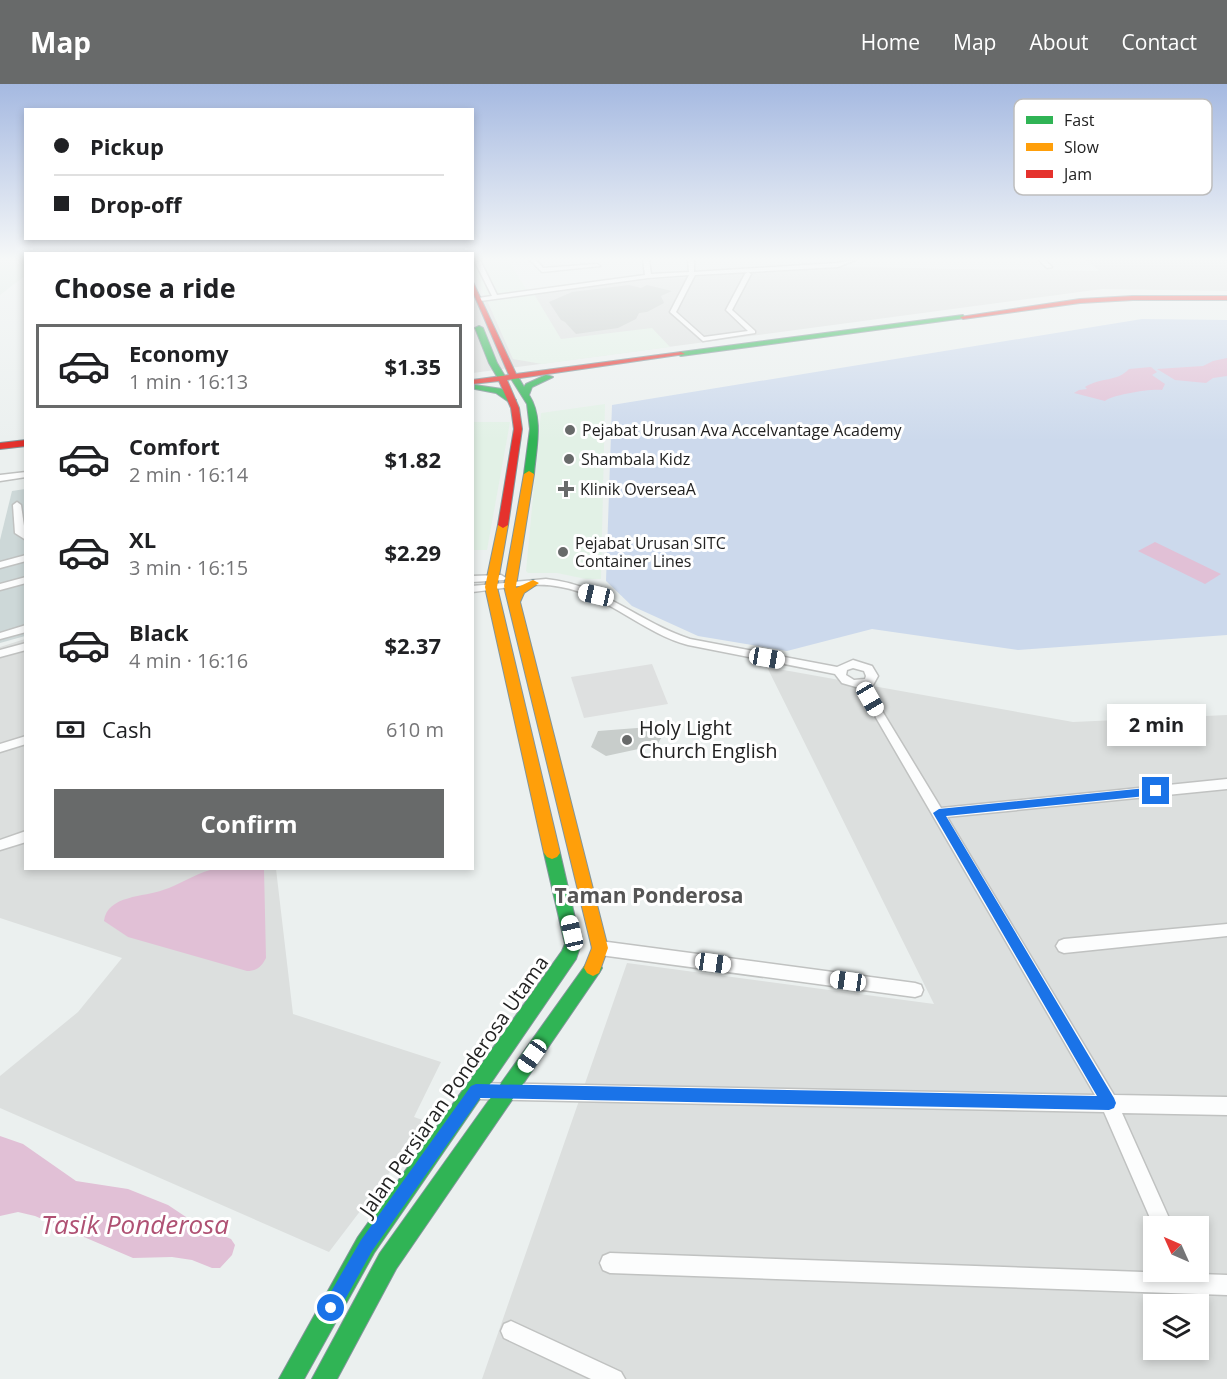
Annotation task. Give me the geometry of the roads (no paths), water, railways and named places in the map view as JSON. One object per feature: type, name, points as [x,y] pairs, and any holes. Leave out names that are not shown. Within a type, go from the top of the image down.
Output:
[{"type":"main road","name":"Jalan Persiaran Ponderosa Utama","points":[[291,1376],[366,1245],[476,1091],[570,954],[573,944],[492,583],[518,429],[518,397],[504,370],[484,320]]},
{"type":"main road","points":[[474,381],[517,364],[545,368],[925,320]]},
{"type":"main road","points":[[474,376],[504,370],[573,368],[739,344]]},
{"type":"main road","points":[[474,387],[518,397],[534,383],[573,368]]},
{"type":"main road","name":"Jalan Persiaran Ponderosa Utama","points":[[518,397],[531,404],[534,429],[512,576],[514,602],[583,871],[600,948]]},
{"type":"main road","points":[[0,441],[24,438]]},
{"type":"main road","points":[[0,446],[24,443]]},
{"type":"main road","points":[[512,576],[524,574],[533,580],[519,591],[514,602]]},
{"type":"main road","points":[[325,1377],[388,1262],[595,965],[600,948]]},
{"type":"street","points":[[682,320],[703,339],[753,332],[740,320]]},
{"type":"street","points":[[0,478],[24,474]]},
{"type":"street","points":[[17,505],[20,534],[24,536]]},
{"type":"street","points":[[0,565],[24,559]]},
{"type":"street","points":[[474,588],[512,576],[564,584],[596,595],[670,636],[688,642],[840,671]]},
{"type":"street","points":[[474,579],[492,583]]},
{"type":"street","points":[[0,587],[24,581]]},
{"type":"street","points":[[0,636],[24,629]]},
{"type":"street","points":[[0,654],[24,647]]},
{"type":"street","points":[[840,671],[845,666],[853,664],[868,669],[871,679],[859,684]]},
{"type":"street","points":[[840,671],[846,681],[859,684],[868,694],[1109,1103],[1158,1216]]},
{"type":"street","points":[[0,748],[24,741]]},
{"type":"street","points":[[939,813],[1227,784]]},
{"type":"street","points":[[0,845],[24,837]]},
{"type":"street","points":[[1064,946],[1227,930]]},
{"type":"street","points":[[600,948],[915,990]]},
{"type":"street","points":[[476,1091],[578,1091],[1227,1106]]},
{"type":"street","points":[[610,1263],[1143,1277]]},
{"type":"street","points":[[1209,1282],[1227,1285]]},
{"type":"street","points":[[511,1331],[614,1379]]},
{"type":"water","points":[[1227,358],[1227,376],[1213,378],[1206,383],[1175,380],[1157,369],[1203,366]]},
{"type":"water","points":[[1151,367],[1157,372],[1152,375],[1165,384],[1162,390],[1132,392],[1105,401],[1074,393],[1087,389],[1085,387],[1091,384],[1119,376],[1129,369]]},
{"type":"water","points":[[1155,542],[1221,574],[1205,584],[1138,551]]},
{"type":"water","points":[[210,870],[264,870],[266,958],[261,966],[247,971],[128,937],[104,921],[107,912],[119,902],[163,890]]},
{"type":"water","name":"Tasik Ponderosa","points":[[0,1136],[23,1144],[76,1181],[128,1189],[168,1205],[198,1225],[231,1239],[235,1245],[232,1255],[220,1268],[172,1257],[133,1258],[35,1216],[18,1212],[0,1216]]},
{"type":"place","name":"Pejabat Urusan Ava Accelvantage Academy","points":[[570,430]]},
{"type":"place","name":"Shambala Kidz","points":[[569,459]]},
{"type":"place","name":"Klinik OverseaA","points":[[566,489]]},
{"type":"place","name":"Pejabat Urusan SITC Container Lines","points":[[563,552]]},
{"type":"place","name":"Holy Light Church English","points":[[627,740]]},
{"type":"district","name":"Taman Ponderosa","points":[[649,896]]}]
